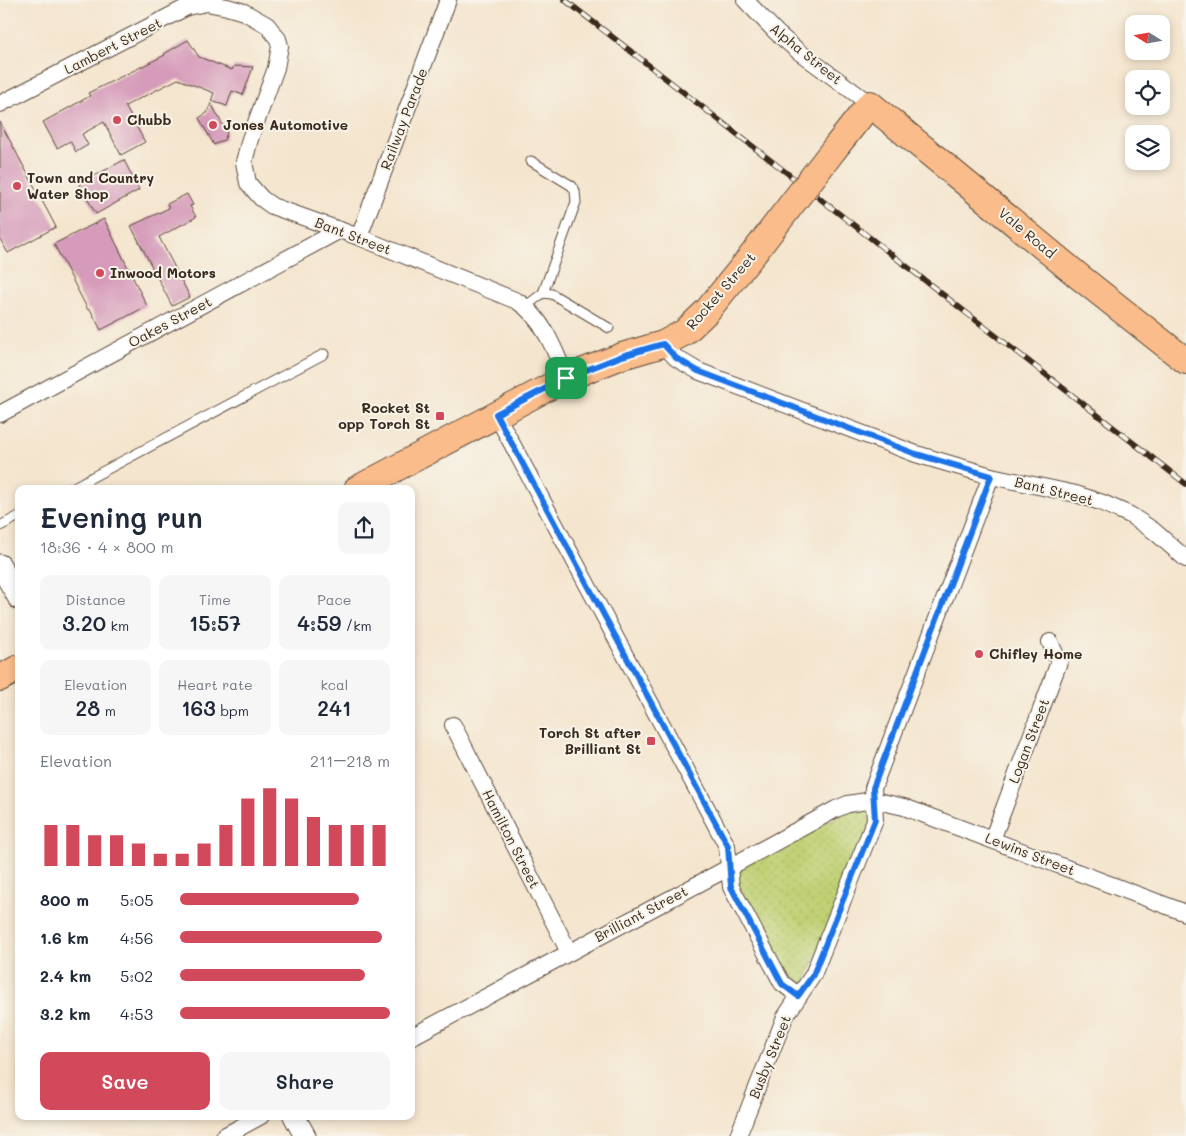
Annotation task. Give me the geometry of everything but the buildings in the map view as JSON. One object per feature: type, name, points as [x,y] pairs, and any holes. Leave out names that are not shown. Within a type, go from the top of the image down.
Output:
[{"type":"main road","name":"Rocket Street","points":[[364,485],[566,378],[622,356],[663,344],[684,332],[707,311],[870,104]]},
{"type":"main road","name":"Vale Road","points":[[870,104],[1081,278],[1186,361]]},
{"type":"main road","points":[[0,678],[15,670]]},
{"type":"street","name":"Railway Parade","points":[[359,237],[448,0]]},
{"type":"street","name":"Alpha Street","points":[[745,0],[777,33],[798,51],[870,104]]},
{"type":"street","name":"Lambert Street","points":[[0,104],[187,7],[208,4],[244,12],[267,25],[278,39]]},
{"type":"street","name":"Bant Street","points":[[278,39],[280,46],[276,68],[246,153],[245,171],[248,182],[261,198],[272,206],[359,237],[526,306],[549,338],[566,378]]},
{"type":"street","name":"Oakes Street","points":[[0,414],[340,230]]},
{"type":"street","name":"Bant Street","points":[[663,344],[676,358],[698,371],[916,454],[991,476],[1076,494],[1113,507],[1130,515],[1154,531],[1186,559]]},
{"type":"street","points":[[496,414],[728,846],[731,887],[782,984],[798,996]]},
{"type":"street","name":"Busby Street","points":[[738,1136],[784,1018],[813,975],[875,820],[873,788],[991,476]]},
{"type":"street","points":[[0,565],[15,592]]},
{"type":"street","name":"Logan Street","points":[[992,840],[1059,662],[1050,642]]},
{"type":"street","name":"Hamilton Street","points":[[453,725],[569,952]]},
{"type":"street","name":"Brilliant Street","points":[[415,1034],[836,809],[848,804],[873,800]]},
{"type":"street","name":"Lewins Street","points":[[873,800],[904,806],[1186,913]]},
{"type":"street","points":[[224,1136],[254,1120]]},
{"type":"street","points":[[296,1120],[305,1136]]},
{"type":"lane","points":[[526,306],[543,293],[576,202],[572,186],[531,161]]},
{"type":"lane","points":[[543,293],[552,294],[608,328]]},
{"type":"lane","points":[[78,485],[324,354]]},
{"type":"lane","points":[[0,526],[15,518]]},
{"type":"green space","points":[[873,800],[875,820],[799,996],[782,983],[730,867]]},
{"type":"railway","points":[[565,0],[1186,484]]},
{"type":"place","name":"Chubb","points":[[117,120]]},
{"type":"place","name":"Jones Automotive","points":[[213,125]]},
{"type":"place","name":"Town and Country Water Shop","points":[[17,186]]},
{"type":"place","name":"Inwood Motors","points":[[100,273]]},
{"type":"place","name":"Rocket St opp Torch St","points":[[440,416]]},
{"type":"place","name":"Chifley Home","points":[[979,654]]},
{"type":"place","name":"Torch St after Brilliant St","points":[[651,741]]},
{"type":"route","points":[[663,344],[676,358],[698,371],[916,454],[991,476],[873,788],[875,820],[813,975],[798,996],[782,984],[731,887],[728,846],[496,414],[566,378],[622,356],[663,344]]}]
